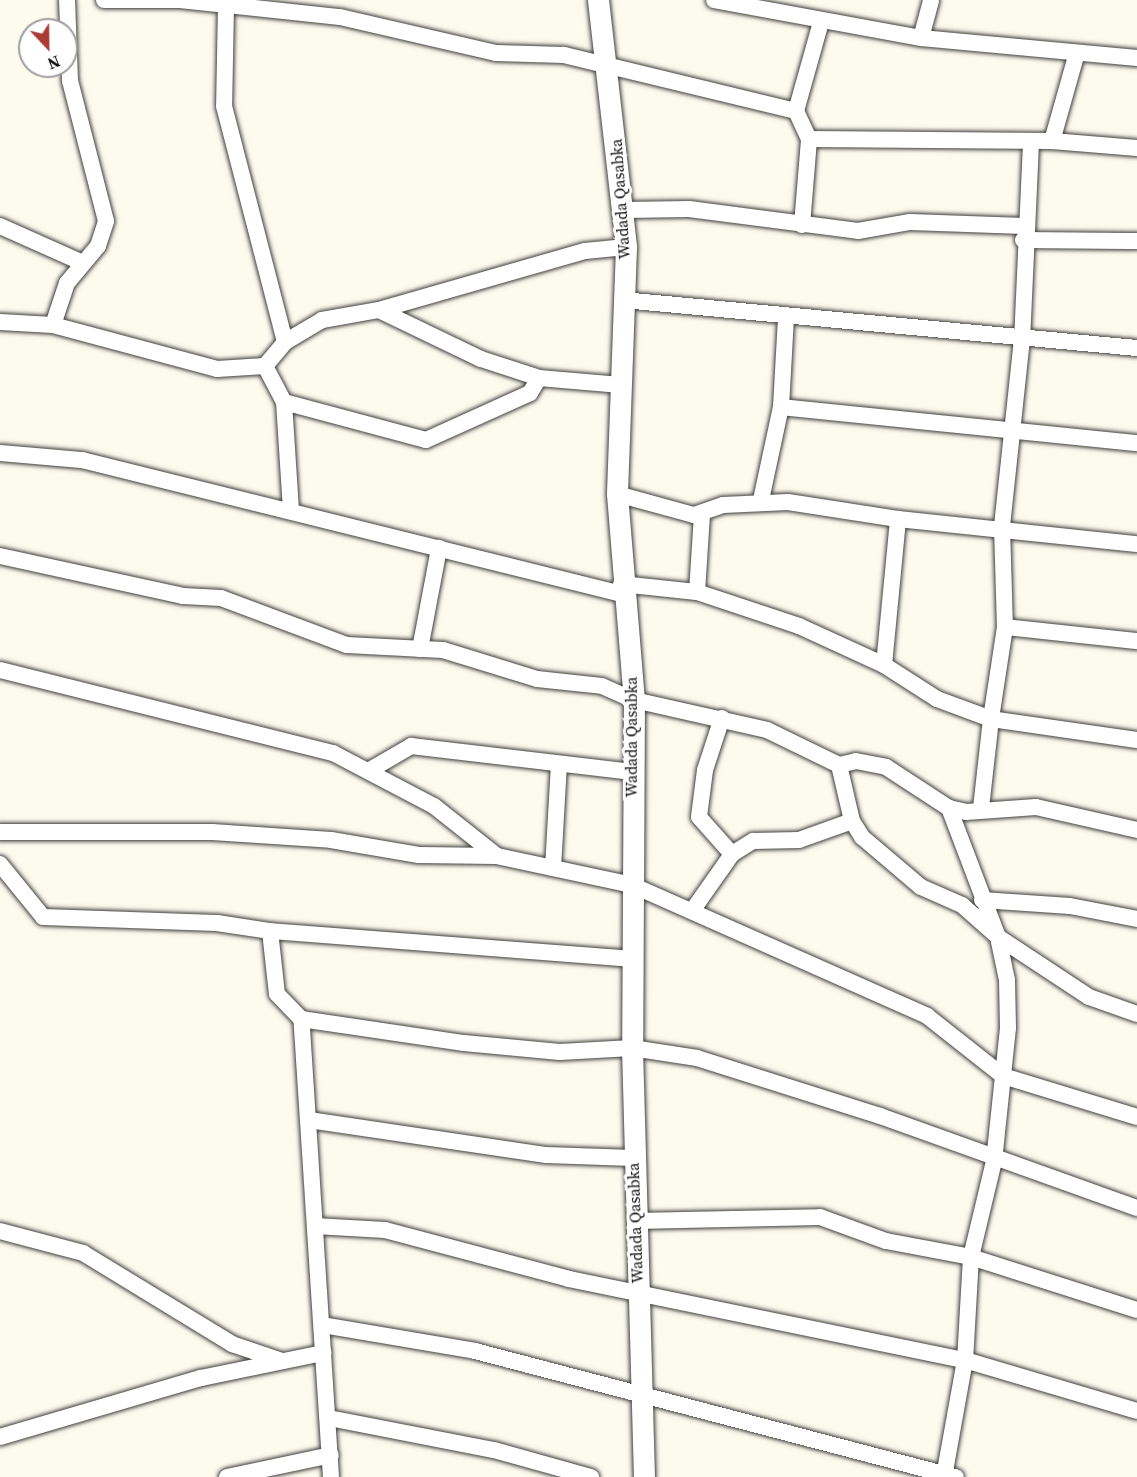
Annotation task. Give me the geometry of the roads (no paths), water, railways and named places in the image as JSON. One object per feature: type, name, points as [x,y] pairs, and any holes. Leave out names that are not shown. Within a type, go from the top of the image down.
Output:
[{"type":"street","points":[[53,324],[67,283],[81,262],[98,246],[106,221],[70,81],[67,0]]},
{"type":"street","points":[[104,0],[226,6],[340,17],[496,53],[564,55],[609,68],[796,111]]},
{"type":"street","name":"Wadada Qasabka","points":[[598,0],[609,68],[626,247],[617,495],[621,589],[634,700],[632,772],[633,1158],[644,1477]]},
{"type":"street","points":[[714,0],[821,22],[921,38],[1076,56],[1137,58]]},
{"type":"street","points":[[921,38],[931,0]]},
{"type":"street","points":[[226,6],[224,106],[285,342]]},
{"type":"street","points":[[802,225],[809,140],[796,111],[821,22]]},
{"type":"street","points":[[1052,141],[1076,56]]},
{"type":"street","points":[[809,140],[1031,143],[1052,141],[1137,148]]},
{"type":"street","points":[[981,808],[1005,627],[1002,527],[1009,429],[1022,339],[1023,233],[1031,143]]},
{"type":"street","points":[[624,210],[689,209],[858,231],[910,222],[1137,241]]},
{"type":"street","points":[[0,226],[81,262]]},
{"type":"street","points":[[0,322],[53,324],[217,369],[266,366],[285,342],[322,320],[379,310],[585,251],[626,247]]},
{"type":"street","points":[[623,300],[1137,348]]},
{"type":"street","points":[[379,310],[481,359],[539,378],[621,385]]},
{"type":"street","points":[[761,500],[781,407],[786,317]]},
{"type":"street","points":[[266,366],[284,402],[291,510]]},
{"type":"street","points":[[284,402],[426,440],[530,393],[539,378]]},
{"type":"street","points":[[781,407],[1137,443]]},
{"type":"street","points":[[0,453],[82,459],[439,548],[621,589],[697,592],[799,626],[885,665],[937,699],[991,719],[1137,740]]},
{"type":"street","points":[[617,495],[702,515],[723,505],[761,500],[898,519],[1002,527],[1137,544]]},
{"type":"street","points":[[697,592],[702,515]]},
{"type":"street","points":[[885,665],[898,519]]},
{"type":"street","points":[[420,649],[439,548]]},
{"type":"street","points":[[0,556],[183,596],[221,598],[347,645],[456,653],[537,679],[602,686],[634,700],[722,718],[800,743],[838,765],[856,761],[886,766],[949,808],[1064,810],[1137,830]]},
{"type":"street","points":[[1005,627],[1137,641]]},
{"type":"street","points":[[0,670],[104,700],[333,753],[370,770],[434,806],[497,856]]},
{"type":"street","points":[[722,718],[705,770],[699,817],[732,854]]},
{"type":"street","points":[[370,770],[411,746],[632,772]]},
{"type":"street","points":[[553,868],[559,764]]},
{"type":"street","points":[[838,765],[852,821],[879,854],[921,887],[962,905],[998,937],[1089,997],[1137,1014]]},
{"type":"street","points":[[322,1325],[475,1351],[641,1397],[948,1476],[965,1360],[971,1257],[994,1161],[1003,1076],[1007,980],[998,937],[982,900],[949,808]]},
{"type":"street","points":[[692,911],[732,854],[753,841],[799,840],[852,821]]},
{"type":"street","points":[[0,832],[212,832],[331,840],[419,855],[497,856],[632,885],[927,1016],[1003,1076],[1137,1117]]},
{"type":"street","points":[[0,864],[43,917],[217,923],[270,932],[632,959]]},
{"type":"street","points":[[982,900],[1070,906],[1137,919]]},
{"type":"street","points":[[270,932],[278,994],[301,1019],[560,1052],[632,1048],[697,1058],[880,1116],[994,1161],[1137,1208]]},
{"type":"street","points":[[301,1019],[301,1069],[309,1120],[331,1477]]},
{"type":"street","points":[[309,1120],[546,1155],[633,1158]]},
{"type":"street","points":[[635,1221],[820,1217],[886,1241],[971,1257],[1137,1310]]},
{"type":"street","points":[[315,1226],[384,1230],[638,1294],[965,1360],[1137,1411]]},
{"type":"street","points":[[0,1231],[83,1253],[232,1344],[282,1361]]},
{"type":"street","points":[[0,1437],[201,1378],[323,1353]]},
{"type":"street","points":[[329,1418],[494,1450],[591,1477]]},
{"type":"street","points":[[227,1477],[331,1455]]}]
